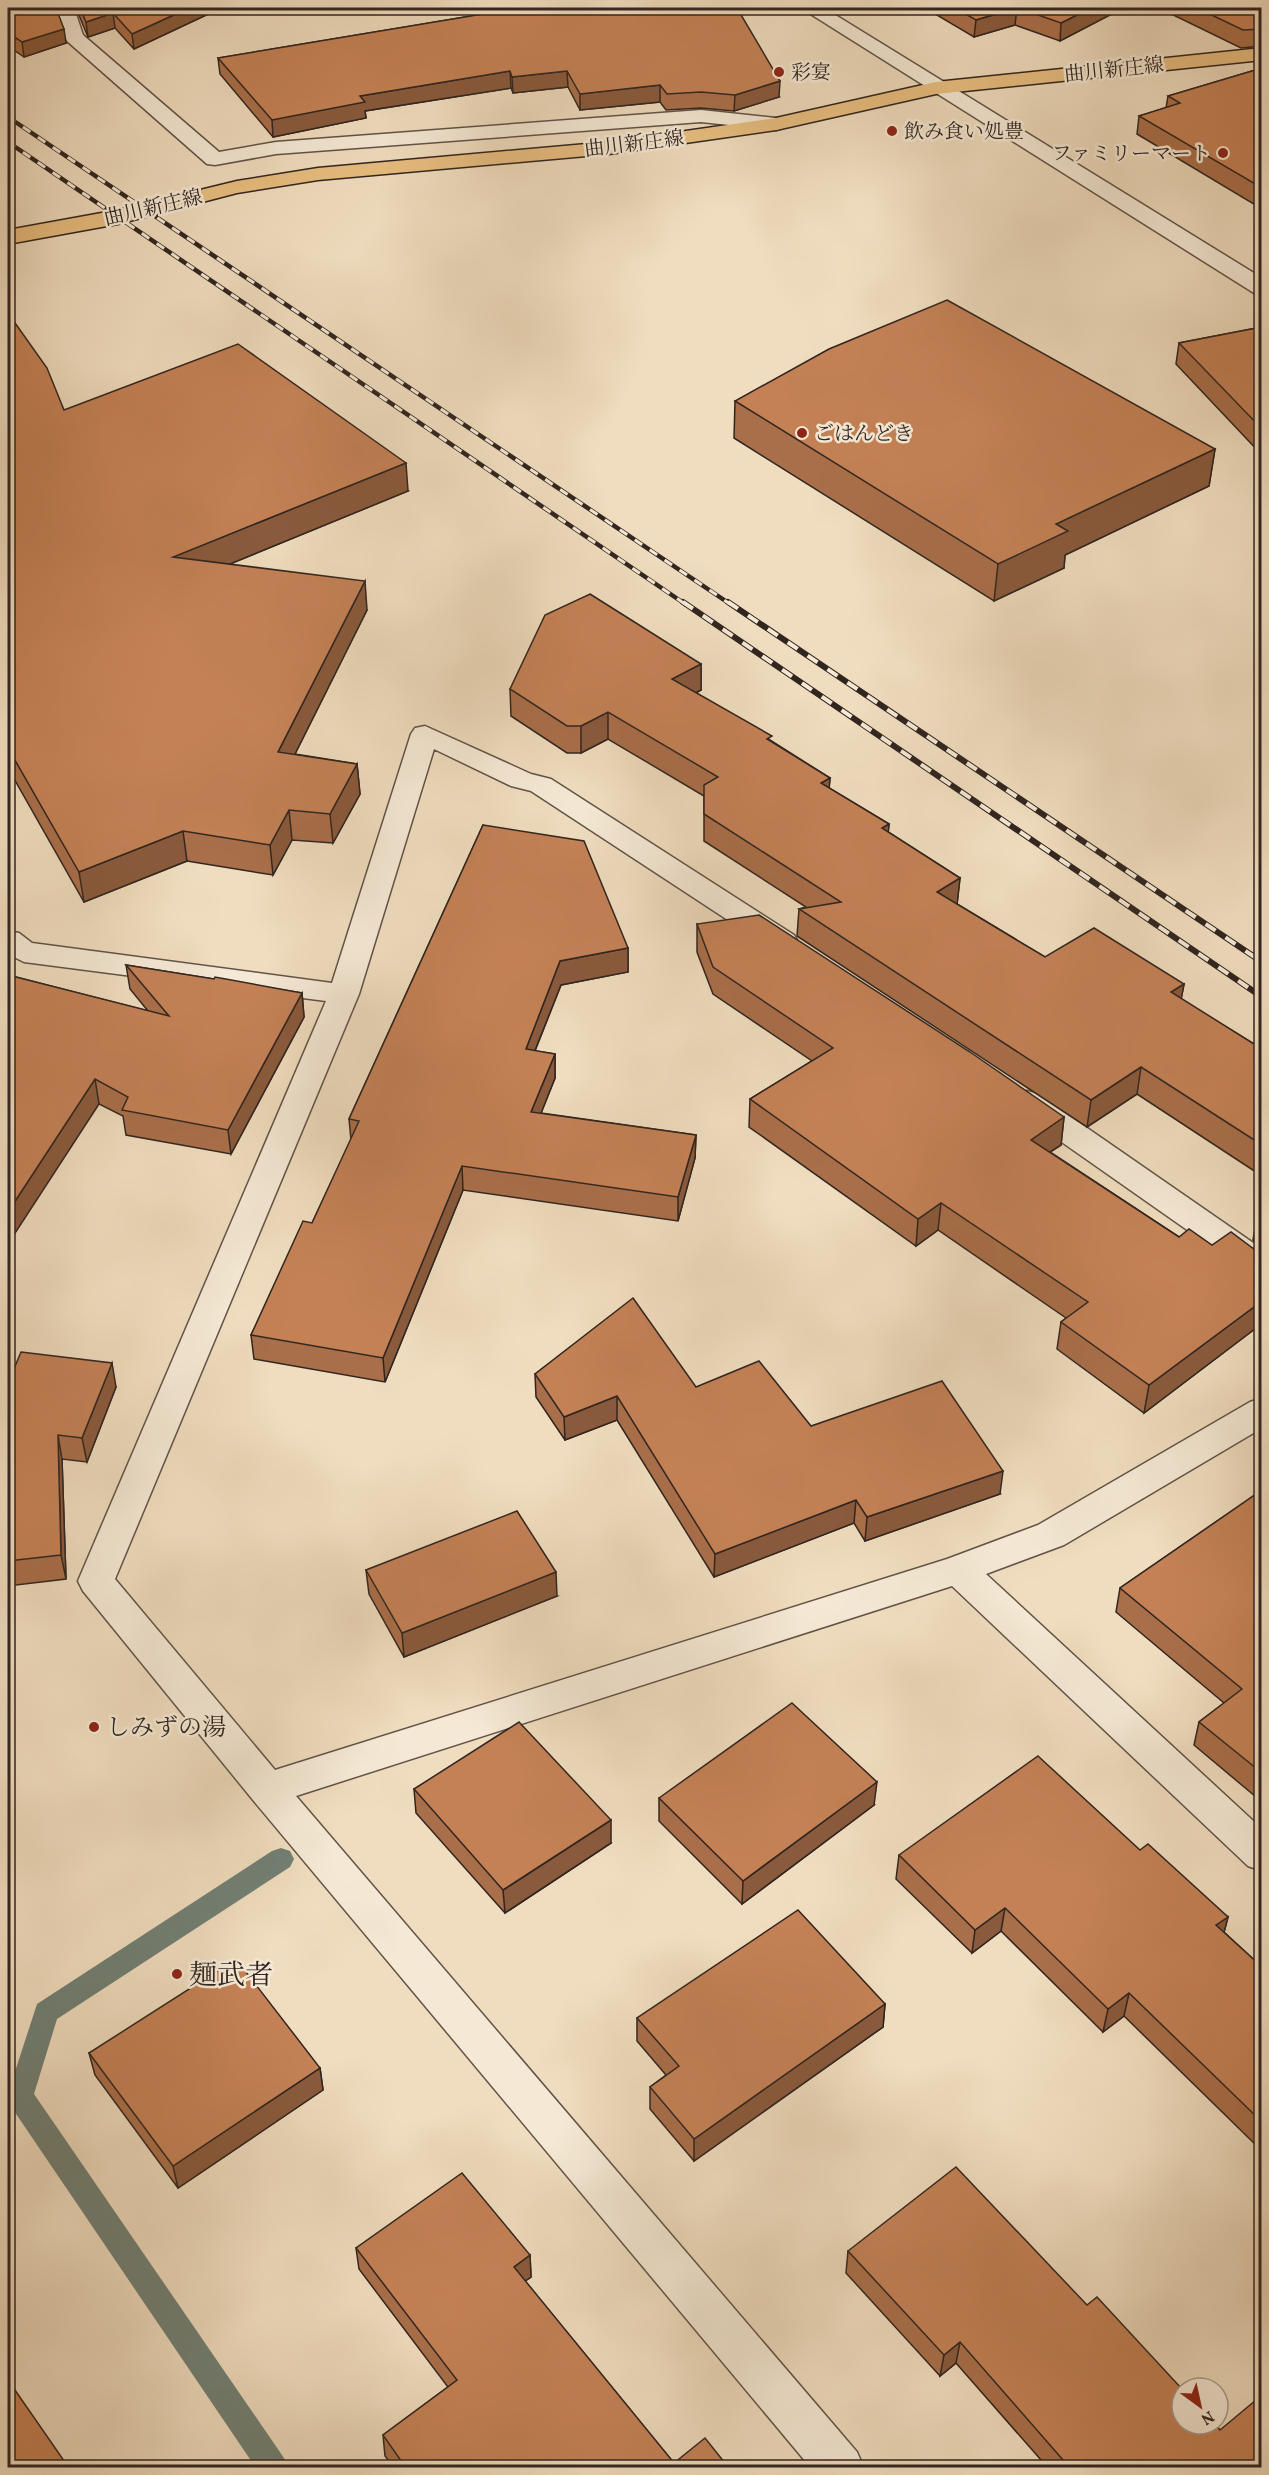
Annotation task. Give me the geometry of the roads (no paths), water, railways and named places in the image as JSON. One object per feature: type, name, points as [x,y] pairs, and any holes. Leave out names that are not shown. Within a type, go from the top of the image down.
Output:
[{"type":"main road","name":"曲川新庄線","points":[[8,237],[118,217],[237,187],[318,174],[609,148],[776,123],[936,88],[1262,54]]},
{"type":"street","points":[[64,8],[74,38],[215,159],[276,148],[701,116],[776,123]]},
{"type":"street","points":[[811,8],[936,88],[1262,288]]},
{"type":"street","points":[[809,958],[541,785],[521,780],[425,734],[344,994],[96,1581],[267,1789],[841,2468]]},
{"type":"street","points":[[8,940],[24,952],[344,994]]},
{"type":"street","points":[[1009,1090],[1262,1266]]},
{"type":"street","points":[[267,1789],[958,1570],[1051,1535],[1262,1411]]},
{"type":"street","points":[[958,1570],[1262,1854]]},
{"type":"waterway","points":[[274,2468],[20,2096],[46,2012],[281,1859]]},
{"type":"railway","points":[[8,117],[730,604]]},
{"type":"railway","points":[[8,142],[685,604]]},
{"type":"railway","points":[[683,602],[1262,997]]},
{"type":"railway","points":[[728,602],[1262,962]]},
{"type":"place","name":"彩宴","points":[[779,72]]},
{"type":"place","name":"飲み食い処豊","points":[[892,131]]},
{"type":"place","name":"ファミリーマート","points":[[1223,153]]},
{"type":"place","name":"ごはんどき","points":[[802,433]]},
{"type":"place","name":"しみずの湯","points":[[94,1727]]},
{"type":"place","name":"麺武者","points":[[177,1974]]}]
